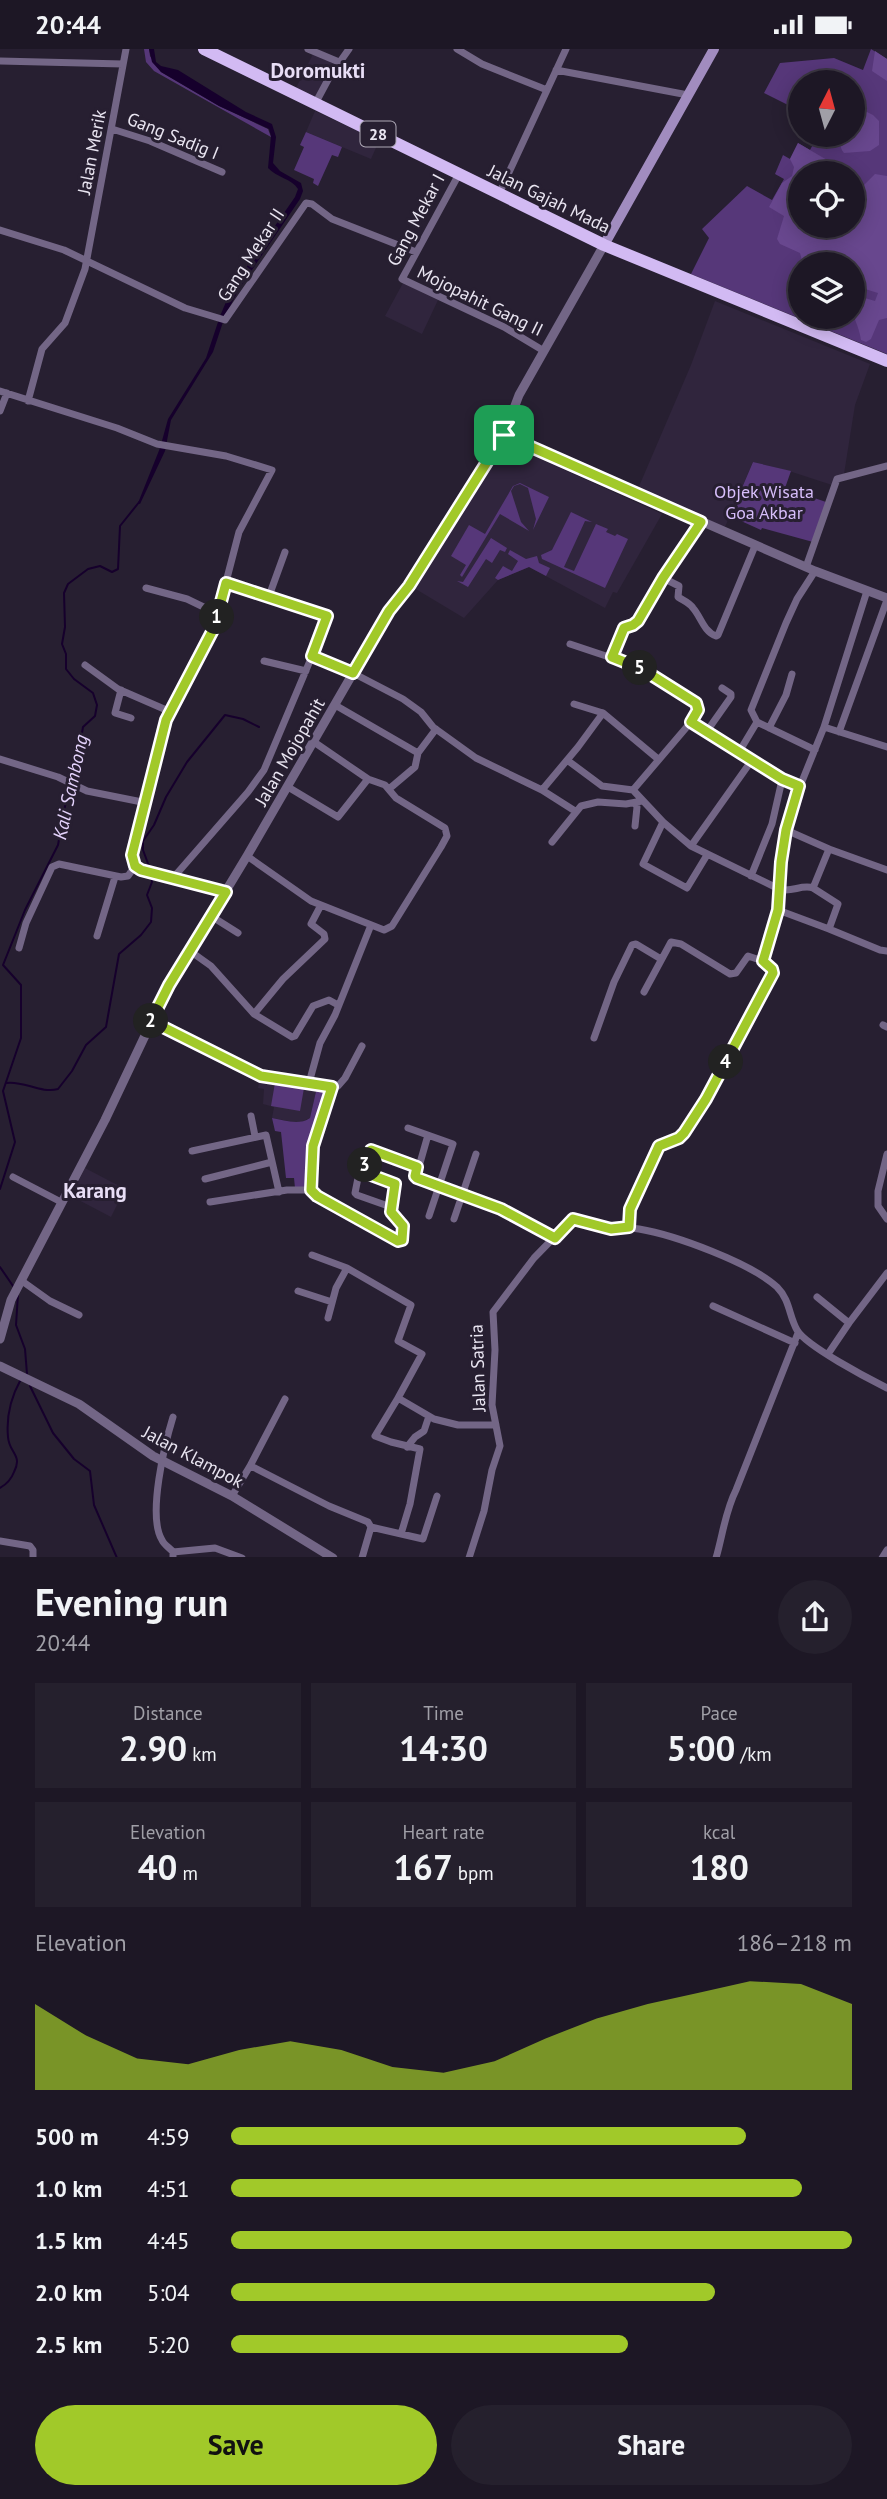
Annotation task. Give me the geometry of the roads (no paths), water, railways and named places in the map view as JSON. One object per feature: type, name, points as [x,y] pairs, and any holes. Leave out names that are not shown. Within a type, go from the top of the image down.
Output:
[{"type":"highway","name":"Jalan Gajah Mada","points":[[204,49],[604,245],[887,361]]},
{"type":"main road","points":[[604,245],[714,49]]},
{"type":"street","name":"Jalan Merik","points":[[28,401],[42,349],[65,323],[87,260],[126,49]]},
{"type":"street","points":[[308,49],[339,62]]},
{"type":"street","points":[[315,104],[349,49]]},
{"type":"street","points":[[457,49],[486,66],[547,90]]},
{"type":"street","points":[[499,194],[566,49]]},
{"type":"street","points":[[0,61],[123,64]]},
{"type":"street","points":[[556,70],[688,95]]},
{"type":"street","name":"Gang Sadig I","points":[[113,129],[150,141],[222,172]]},
{"type":"street","name":"Gang Mekar I","points":[[402,280],[458,174]]},
{"type":"street","name":"Gang Mekar II","points":[[87,260],[173,303],[225,320],[306,203],[312,204],[331,219],[416,252]]},
{"type":"street","points":[[0,230],[43,242],[87,260]]},
{"type":"street","name":"Jalan Mojopahit","points":[[0,1339],[8,1306],[105,1120],[151,1021],[389,611],[409,586],[504,435],[516,400],[604,245]]},
{"type":"street","name":"Mojopahit Gang II","points":[[402,280],[504,327],[544,351]]},
{"type":"street","points":[[0,411],[4,392],[167,446],[238,459],[272,470],[239,532],[210,638],[164,728],[132,855],[138,868],[226,892]]},
{"type":"street","points":[[504,435],[755,546],[887,599],[839,732]]},
{"type":"street","points":[[815,750],[757,722],[751,710],[811,569],[837,479],[887,466]]},
{"type":"street","points":[[612,657],[624,628],[638,621],[701,522]]},
{"type":"street","points":[[663,578],[679,586],[678,597],[688,602],[709,633],[716,636],[755,546]]},
{"type":"street","points":[[269,596],[285,552]]},
{"type":"street","points":[[173,878],[256,782],[267,764],[328,618],[226,583]]},
{"type":"street","points":[[146,588],[187,599],[218,614]]},
{"type":"street","points":[[763,961],[778,910],[786,830],[799,786],[824,727],[867,591]]},
{"type":"street","points":[[570,644],[642,669],[696,703],[698,710],[691,722],[633,790]]},
{"type":"street","points":[[312,656],[353,673],[403,699],[421,712],[436,729],[488,765],[542,790],[575,811]]},
{"type":"street","points":[[264,661],[306,671]]},
{"type":"street","points":[[85,665],[121,690],[170,712]]},
{"type":"street","points":[[769,728],[786,695],[792,674]]},
{"type":"street","points":[[707,731],[730,697],[731,694],[722,688]]},
{"type":"street","points":[[121,690],[115,713],[131,718]]},
{"type":"street","points":[[574,704],[603,713],[658,759]]},
{"type":"street","points":[[335,705],[418,753]]},
{"type":"street","points":[[542,790],[603,713]]},
{"type":"street","points":[[691,722],[782,779],[799,786]]},
{"type":"street","points":[[739,752],[757,722]]},
{"type":"street","points":[[824,727],[887,747]]},
{"type":"street","points":[[388,789],[415,767],[418,753],[436,729]]},
{"type":"street","points":[[247,856],[321,905],[384,930],[392,926],[447,836],[445,828],[396,798],[385,785],[368,779],[314,742]]},
{"type":"street","points":[[0,759],[63,779],[87,791],[147,803]]},
{"type":"street","points":[[567,760],[602,786],[633,790]]},
{"type":"street","points":[[691,846],[752,760]]},
{"type":"street","points":[[288,787],[338,817],[368,779]]},
{"type":"street","points":[[751,876],[772,824],[782,779]]},
{"type":"street","points":[[633,790],[639,802],[691,846],[707,856],[779,889],[789,891],[805,886],[813,888],[838,904],[829,929]]},
{"type":"street","points":[[552,842],[575,811],[589,803],[639,802]]},
{"type":"street","points":[[635,826],[639,802]]},
{"type":"street","points":[[663,822],[643,864],[687,888],[707,856]]},
{"type":"street","points":[[786,830],[887,870]]},
{"type":"street","points":[[813,888],[829,849]]},
{"type":"street","points":[[19,948],[26,923],[52,867],[59,864],[116,877],[128,876],[138,868]]},
{"type":"street","points":[[97,936],[116,877]]},
{"type":"street","points":[[254,1014],[283,979],[325,939],[324,934],[311,924],[321,905]]},
{"type":"street","points":[[778,910],[887,951]]},
{"type":"street","points":[[211,916],[238,933]]},
{"type":"street","points":[[309,1083],[320,1043],[371,925]]},
{"type":"street","points":[[644,992],[669,945],[675,941],[730,974],[736,973],[748,956],[763,961],[773,971],[706,1099],[684,1133],[679,1138],[659,1146],[630,1209],[629,1227],[696,1246],[762,1277],[775,1286],[786,1297],[798,1333],[727,1507],[724,1531],[716,1557]]},
{"type":"street","points":[[594,1038],[614,982],[632,945],[635,944],[661,959]]},
{"type":"street","points":[[190,951],[211,966],[254,1014],[292,1037],[313,1006],[329,1000],[338,1005]]},
{"type":"street","points":[[151,1021],[261,1076],[332,1087],[343,1081],[362,1046]]},
{"type":"street","points":[[332,1087],[313,1146],[311,1190],[317,1196],[400,1241],[403,1224],[393,1216],[391,1207],[395,1184],[363,1170]]},
{"type":"street","points":[[251,1117],[255,1136]]},
{"type":"street","points":[[408,1128],[453,1144],[429,1216]]},
{"type":"street","points":[[192,1151],[265,1135],[279,1192]]},
{"type":"street","points":[[428,1135],[416,1177],[501,1209],[555,1238]]},
{"type":"street","points":[[391,1207],[355,1193],[358,1178],[370,1151],[417,1167]]},
{"type":"street","points":[[454,1219],[476,1154]]},
{"type":"street","points":[[887,1154],[878,1191],[878,1206],[887,1219]]},
{"type":"street","points":[[205,1179],[272,1161]]},
{"type":"street","points":[[13,1177],[61,1202]]},
{"type":"street","points":[[210,1202],[311,1190]]},
{"type":"street","name":"Jalan Satria","points":[[469,1557],[484,1511],[492,1469],[500,1445],[492,1398],[494,1309],[534,1258],[573,1219],[611,1229],[629,1227]]},
{"type":"street","points":[[312,1255],[347,1268],[411,1305],[398,1341],[422,1354],[375,1436],[420,1449],[410,1504],[401,1534]]},
{"type":"street","points":[[328,1318],[336,1288],[347,1268]]},
{"type":"street","points":[[828,1354],[887,1273]]},
{"type":"street","points":[[21,1283],[79,1315]]},
{"type":"street","points":[[298,1291],[332,1302]]},
{"type":"street","points":[[817,1297],[849,1323]]},
{"type":"street","points":[[713,1306],[795,1343]]},
{"type":"street","points":[[798,1333],[854,1372],[887,1388]]},
{"type":"street","name":"Jalan Klampok","points":[[0,1366],[79,1404],[163,1463],[232,1496],[326,1556]]},
{"type":"street","points":[[398,1398],[429,1416],[458,1425],[496,1425]]},
{"type":"street","points":[[232,1496],[285,1399]]},
{"type":"street","points":[[407,1447],[424,1431],[429,1416]]},
{"type":"street","points":[[173,1417],[164,1446],[157,1490],[161,1538],[173,1555],[215,1548],[242,1557]]},
{"type":"street","points":[[250,1466],[369,1522],[371,1527],[362,1557]]},
{"type":"street","points":[[371,1527],[423,1539],[437,1496]]},
{"type":"street","points":[[0,1541],[30,1546],[33,1557]]},
{"type":"street","points":[[882,1557],[887,1549]]},
{"type":"waterway","name":"Kali Sambong","points":[[69,779],[83,727],[95,716],[97,705],[93,693],[74,679],[66,669],[66,654],[62,644],[65,627],[64,593],[68,584],[88,569],[100,566],[112,572],[118,569],[120,526],[140,501]]},
{"type":"waterway","points":[[150,869],[143,850],[143,841],[187,762],[225,715],[243,719],[259,727]]},
{"type":"waterway","name":"Kali Sambong","points":[[0,1189],[15,1142],[3,1091],[21,1038],[21,985],[3,965],[25,910],[58,845],[69,784]]},
{"type":"waterway","points":[[6,1083],[19,1083],[45,1090],[58,1089],[72,1071],[86,1045],[106,1027],[119,954],[141,935],[151,922],[152,908],[147,895],[152,882],[151,874]]},
{"type":"waterway","name":"Kali Sambong","points":[[0,1267],[13,1286]]},
{"type":"waterway","name":"Kali Sambong","points":[[18,1294],[16,1325],[25,1349],[27,1374]]},
{"type":"waterway","points":[[0,1488],[10,1480],[17,1462],[9,1442],[8,1422],[12,1400],[21,1379]]},
{"type":"waterway","name":"Kali Sambong","points":[[30,1386],[53,1433],[74,1459],[90,1471],[94,1505],[117,1557]]},
{"type":"district","name":"Doromukti","points":[[318,71]]},
{"type":"district","name":"Karang","points":[[95,1191]]},
{"type":"park label","name":"Objek Wisata Goa Akbar","points":[[764,502]]}]
